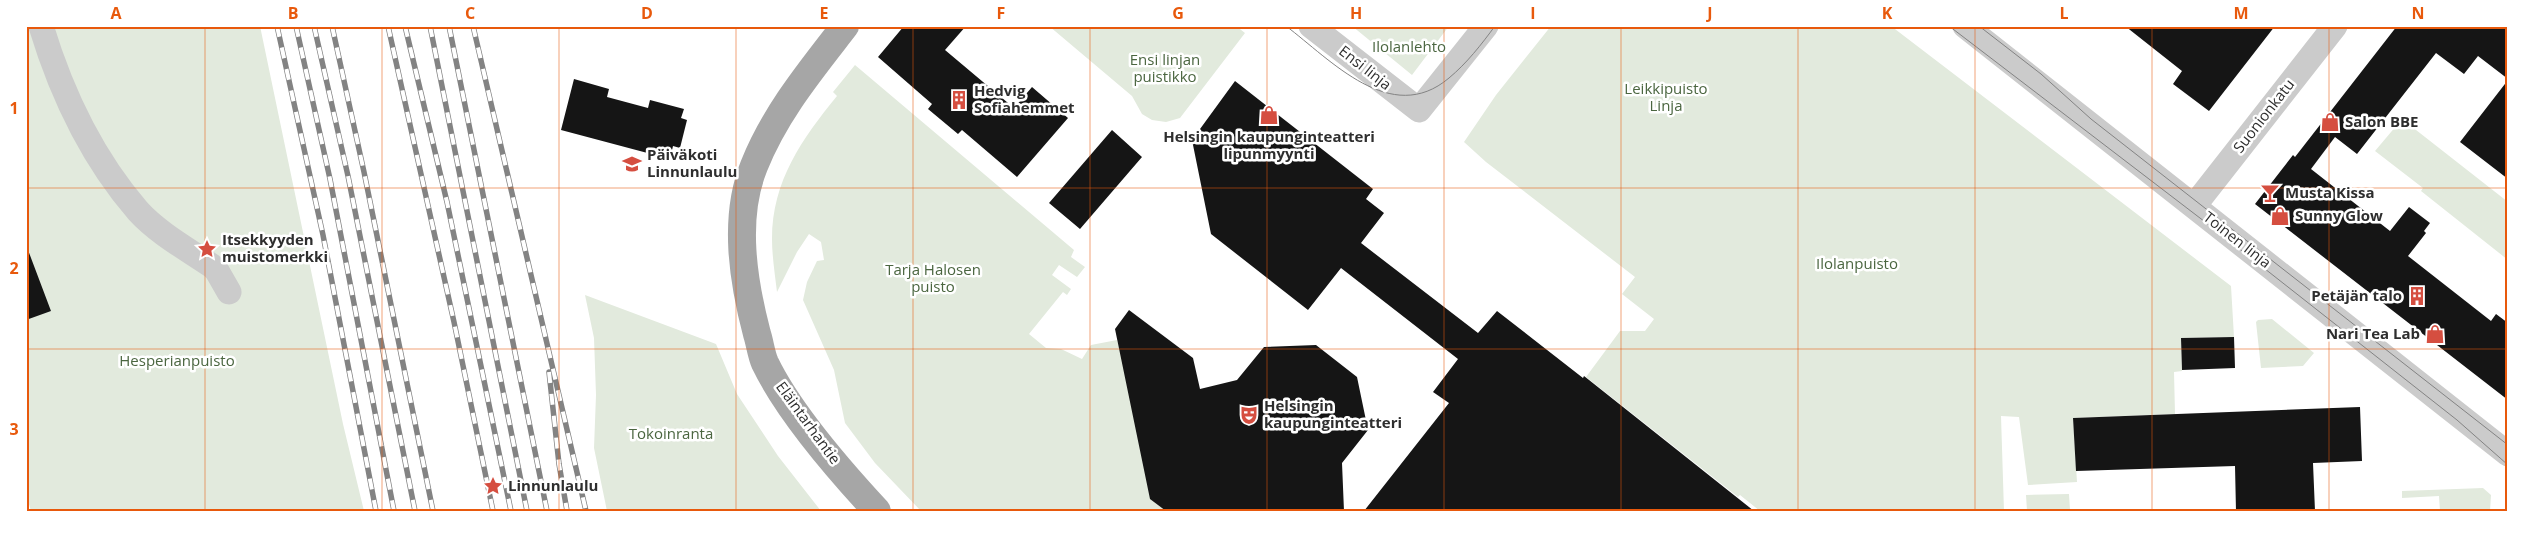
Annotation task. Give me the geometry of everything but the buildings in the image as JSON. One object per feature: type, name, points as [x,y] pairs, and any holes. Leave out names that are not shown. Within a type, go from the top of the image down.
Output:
[{"type":"main road","name":"Eläintarhantie","points":[[845,26],[788,101],[754,168],[745,206],[743,247],[746,293],[765,362],[790,404],[877,511]]},
{"type":"street","points":[[41,26],[70,105],[100,159],[139,212],[170,237],[212,266],[229,292]]},
{"type":"street","name":"Ensi linja","points":[[1311,26],[1419,110],[1486,26]]},
{"type":"street","name":"Toinen linja","points":[[1965,26],[2508,454]]},
{"type":"street","name":"Suonionkatu","points":[[2194,206],[2335,26]]},
{"type":"green space","name":"Hesperianpuisto","points":[[26,26],[260,26],[343,424],[364,511],[31,511],[26,494]]},
{"type":"green space","name":"Ensi linjan puistikko","points":[[1049,26],[1236,26],[1245,33],[1180,118],[1166,122],[1152,120],[1142,114],[1132,96]]},
{"type":"green space","name":"Ilolanlehto","points":[[1352,26],[1449,26],[1412,75]]},
{"type":"green space","name":"Ilolanpuisto","points":[[1551,26],[1891,26],[2231,286],[2234,337],[2181,338],[2182,371],[2174,372],[2175,414],[2073,418],[2077,482],[2028,485],[2019,417],[2001,416],[2004,511],[1760,511],[1740,495],[1738,497],[1586,377],[1620,331],[1645,331],[1654,319],[1622,294],[1635,277],[1486,162],[1464,142],[1496,95]]},
{"type":"green space","name":"Tarja Halosen puisto","points":[[855,65],[1074,250],[1071,257],[1085,267],[1077,277],[1059,265],[1052,275],[1071,289],[1067,295],[1063,292],[1029,334],[1046,348],[1061,349],[1082,359],[1091,345],[1117,340],[1166,511],[921,511],[875,463],[845,423],[834,370],[803,300],[807,282],[817,261],[824,260],[821,242],[809,234],[797,252],[777,292],[772,239],[773,218],[777,198],[791,162],[812,128],[837,96],[833,92]]},
{"type":"green space","points":[[2402,119],[2508,202],[2508,260],[2421,191],[2423,188],[2375,151]]},
{"type":"green space","name":"Tokoinranta","points":[[585,295],[716,344],[737,394],[778,456],[821,511],[607,511],[594,448],[596,395],[594,338]]},
{"type":"green space","points":[[2272,319],[2314,353],[2303,366],[2261,368],[2256,322],[2258,320]]},
{"type":"green space","points":[[2483,488],[2491,495],[2490,511],[2440,511],[2439,496],[2402,498],[2402,491]]},
{"type":"green space","points":[[2069,494],[2070,510],[2027,511],[2026,495]]},
{"type":"tram line","points":[[1286,26],[1342,70],[1363,83],[1384,92],[1405,95],[1427,91],[1449,78],[1474,54],[1495,26]]},
{"type":"tram line","points":[[1949,26],[2213,228],[2457,420],[2508,465]]},
{"type":"tram line","points":[[1979,26],[2041,74],[2091,119],[2508,445]]},
{"type":"railway","points":[[277,26],[323,235],[376,511]]},
{"type":"railway","points":[[296,26],[330,179],[394,511]]},
{"type":"railway","points":[[314,26],[348,176],[415,511]]},
{"type":"railway","points":[[332,26],[364,172],[433,511]]},
{"type":"railway","points":[[388,26],[454,322],[493,511]]},
{"type":"railway","points":[[405,26],[447,202],[511,511]]},
{"type":"railway","points":[[430,26],[527,511]]},
{"type":"railway","points":[[449,26],[547,511]]},
{"type":"railway","points":[[473,26],[586,511]]},
{"type":"railway","points":[[549,372],[559,464],[567,511]]},
{"type":"place","name":"Hedvig Sofiahemmet","points":[[959,100]]},
{"type":"place","name":"Helsingin kaupunginteatteri lipunmyynti","points":[[1269,115]]},
{"type":"place","name":"Salon BBE","points":[[2330,122]]},
{"type":"place","name":"Päiväkoti Linnunlaulu","points":[[632,164]]},
{"type":"place","name":"Musta Kissa","points":[[2270,193]]},
{"type":"place","name":"Sunny Glow","points":[[2280,216]]},
{"type":"place","name":"Itsekkyyden muistomerkki","points":[[207,249]]},
{"type":"place","name":"Petäjän talo","points":[[2417,296]]},
{"type":"place","name":"Nari Tea Lab","points":[[2435,334]]},
{"type":"place","name":"Helsingin kaupunginteatteri","points":[[1249,415]]},
{"type":"place","name":"Linnunlaulu","points":[[493,486]]},
{"type":"park label","name":"Leikkipuisto Linja","points":[[1666,98]]}]
